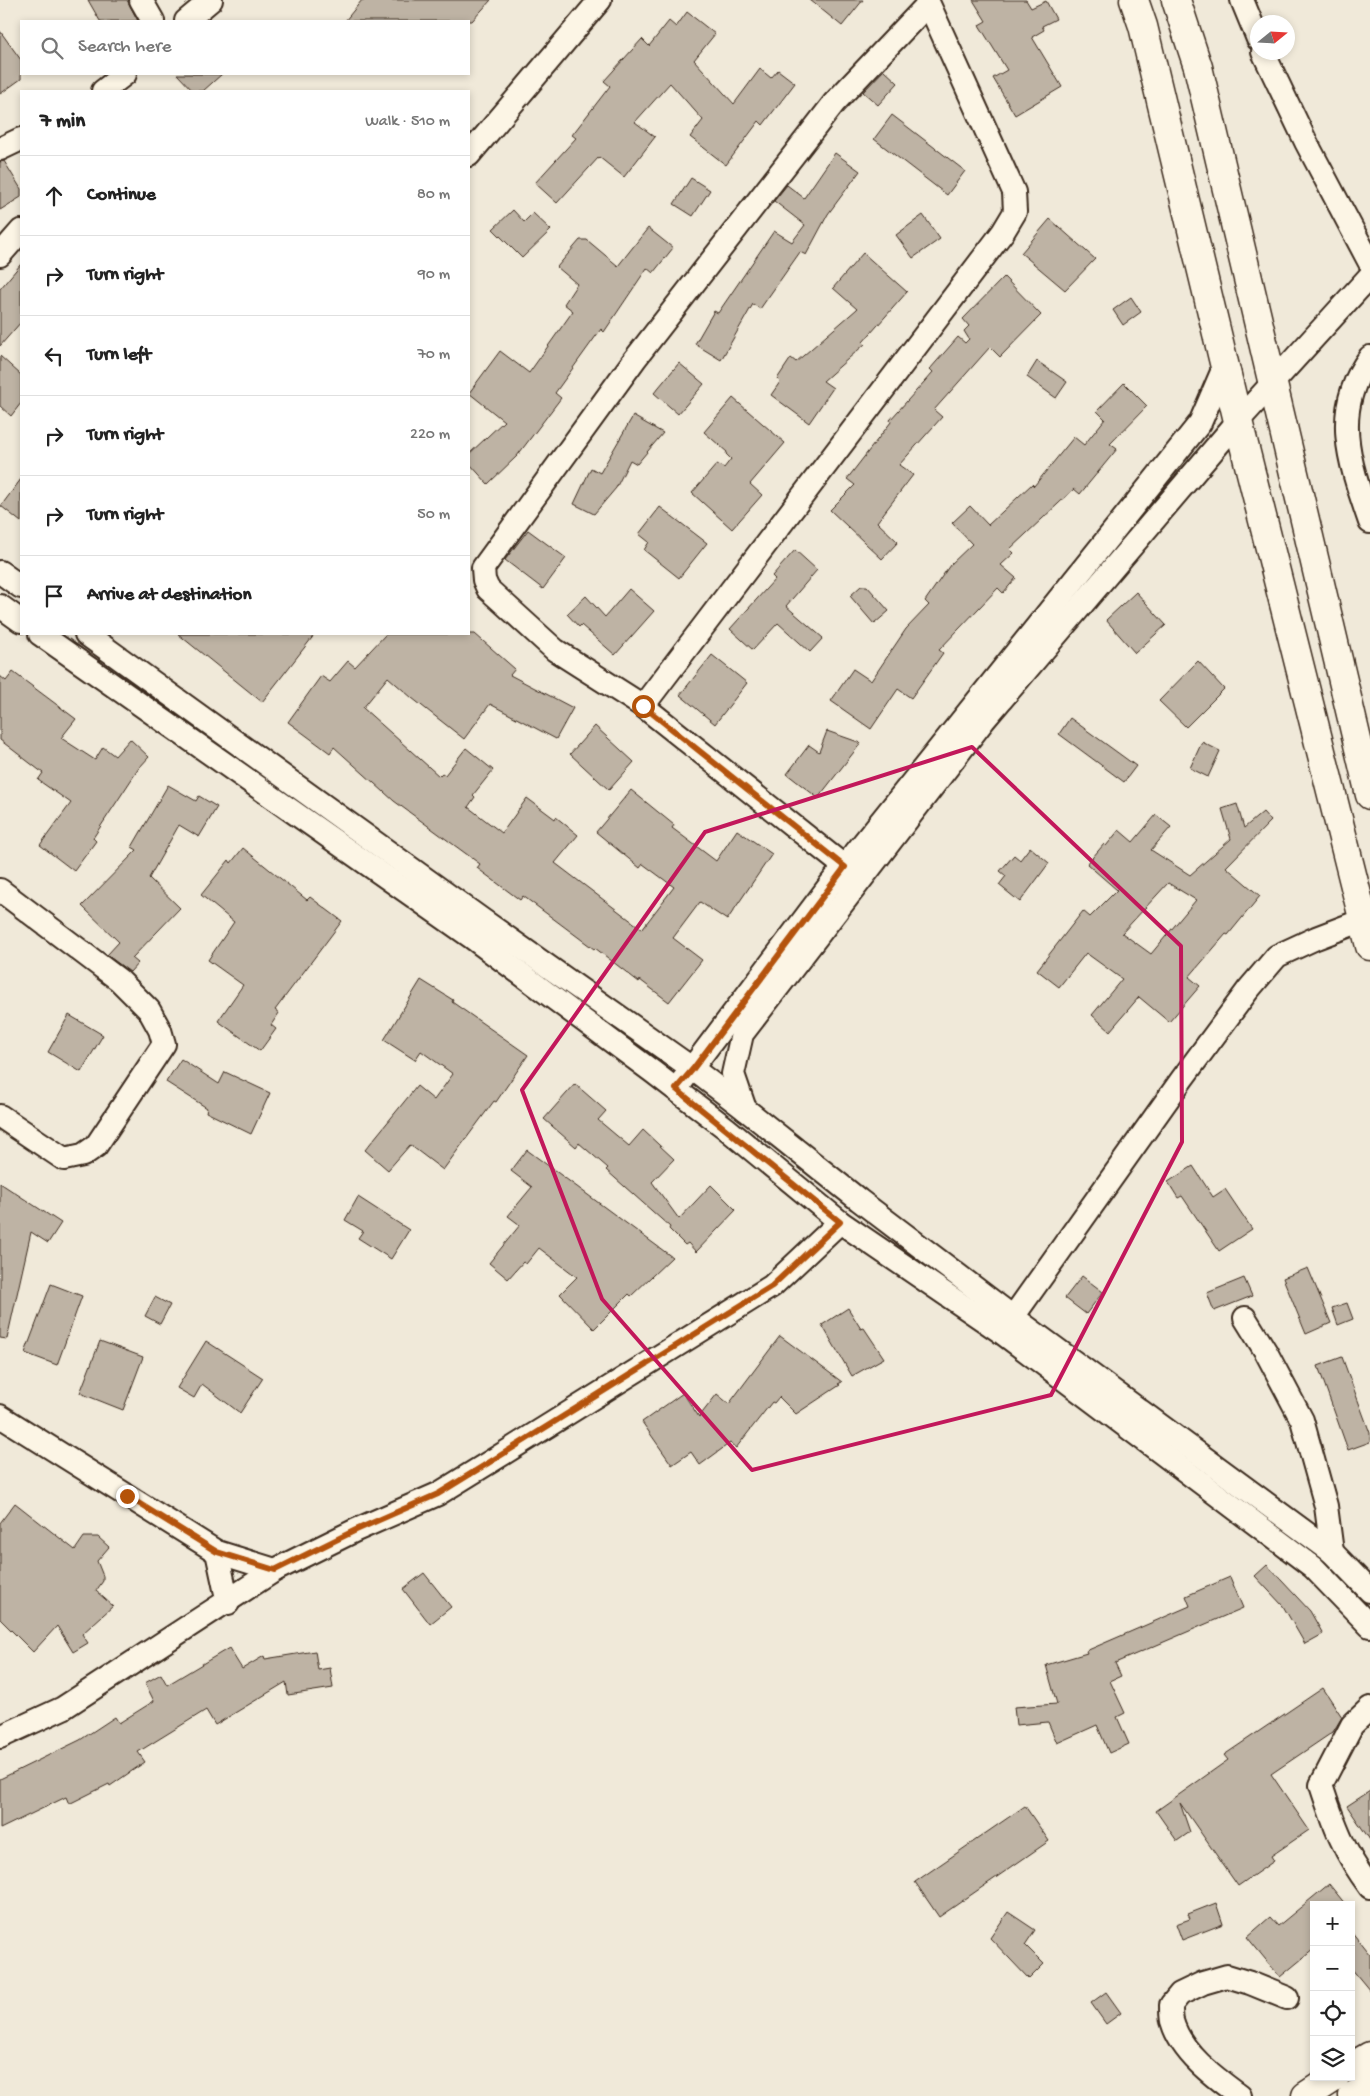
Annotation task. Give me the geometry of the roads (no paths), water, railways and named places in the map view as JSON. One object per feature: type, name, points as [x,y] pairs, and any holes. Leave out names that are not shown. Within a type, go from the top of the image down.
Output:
[{"type":"main road","points":[[1134,0],[1143,26],[1238,421],[1370,946]]},
{"type":"main road","points":[[1176,0],[1198,67],[1370,795]]},
{"type":"main road","points":[[1355,2065],[1370,2056]]},
{"type":"main road","points":[[1306,2096],[1329,2081]]},
{"type":"main road","points":[[1352,2096],[1370,2086]]},
{"type":"street","points":[[141,0],[152,20]]},
{"type":"street","points":[[187,20],[211,0]]},
{"type":"street","points":[[470,154],[600,0]]},
{"type":"street","points":[[1242,0],[1250,20]]},
{"type":"street","points":[[643,706],[1003,232],[1015,212],[1014,192],[928,2],[834,103],[634,359],[483,568],[484,580],[488,589],[555,650],[643,706],[845,867]]},
{"type":"street","points":[[1267,60],[1306,142],[1370,263]]},
{"type":"street","points":[[104,90],[125,75]]},
{"type":"street","points":[[0,148],[20,139]]},
{"type":"street","points":[[0,255],[20,232]]},
{"type":"street","points":[[746,1109],[734,1074],[742,1034],[984,720],[1238,421],[1370,276]]},
{"type":"street","points":[[1370,357],[1360,370],[1350,395],[1345,418],[1347,445],[1370,522]]},
{"type":"street","points":[[676,1089],[845,867],[1200,424],[1225,365]]},
{"type":"street","points":[[0,572],[20,586]]},
{"type":"street","points":[[0,606],[20,620]]},
{"type":"street","points":[[41,635],[470,936],[676,1089],[840,1222],[1002,1332],[1313,1567],[1370,1626]]},
{"type":"street","points":[[87,635],[481,919],[693,1069],[859,1200],[1013,1317],[1332,1552],[1370,1592]]},
{"type":"street","points":[[0,890],[119,980],[149,1010],[160,1030],[164,1044],[96,1146],[83,1155],[64,1158],[0,1116]]},
{"type":"street","points":[[1013,1317],[1182,1080],[1248,990],[1277,956],[1316,938],[1363,920]]},
{"type":"street","points":[[0,1737],[63,1708],[228,1603],[275,1570],[356,1530],[438,1494],[772,1286],[840,1222]]},
{"type":"street","points":[[1245,1318],[1266,1352],[1302,1420],[1326,1506],[1332,1552]]},
{"type":"street","points":[[0,1416],[217,1552],[275,1570]]},
{"type":"street","points":[[217,1552],[228,1603]]},
{"type":"street","points":[[1370,1708],[1352,1726],[1321,1785],[1336,1830],[1356,1869],[1370,1886]]},
{"type":"street","points":[[1240,2096],[1215,2078],[1185,2048],[1172,2020],[1171,2005],[1180,1994],[1203,1983],[1228,1976],[1287,1998]]}]
